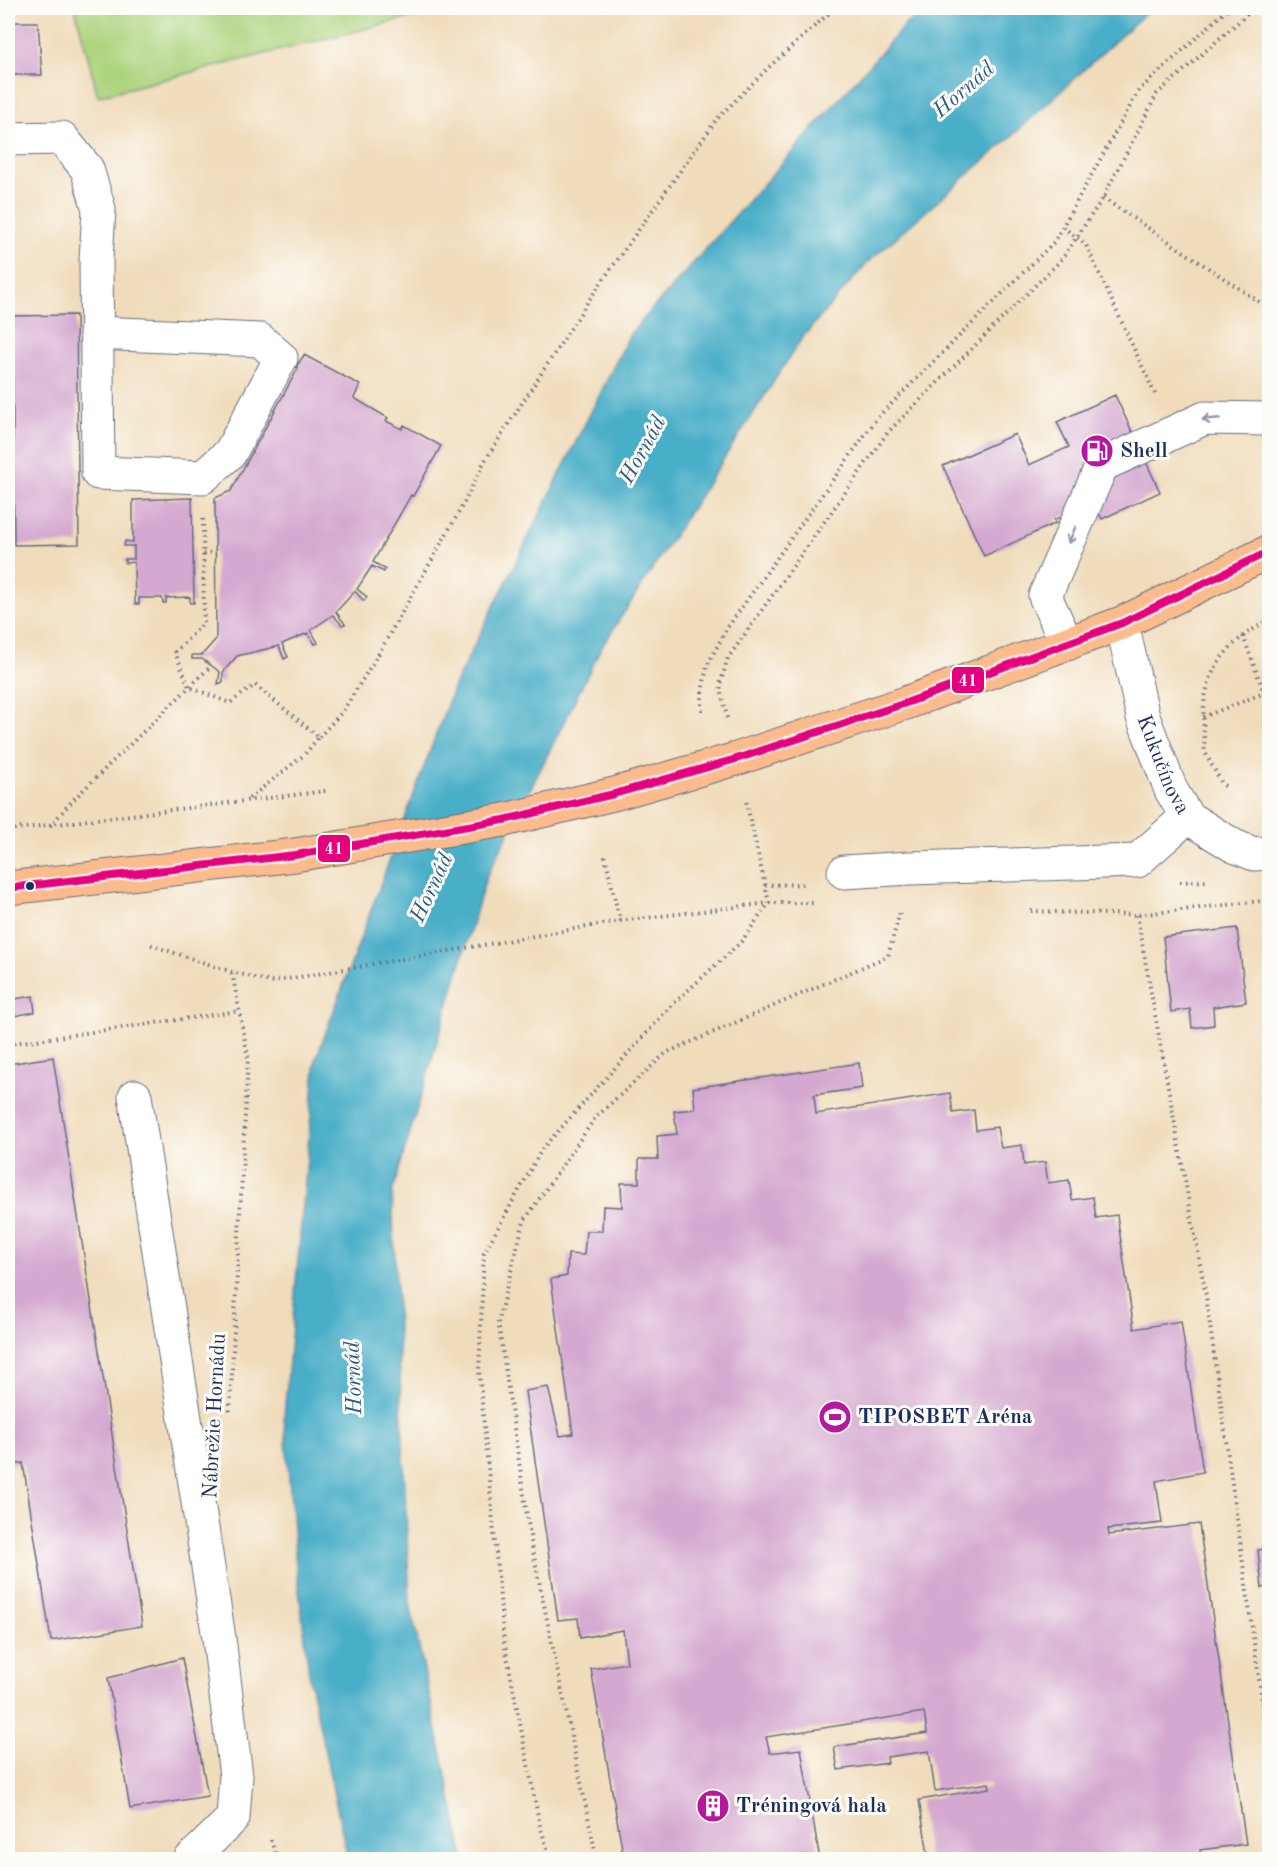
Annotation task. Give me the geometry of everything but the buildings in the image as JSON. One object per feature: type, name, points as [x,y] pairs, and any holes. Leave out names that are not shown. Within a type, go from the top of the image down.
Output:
[{"type":"main road","points":[[8,888],[295,855],[504,820],[614,794],[736,759],[906,703],[1067,644],[1122,623],[1269,551]]},
{"type":"street","points":[[8,139],[62,138],[87,169],[99,209],[96,260],[96,333],[98,473],[202,477],[230,453],[281,358],[260,340],[96,333]]},
{"type":"street","points":[[1067,644],[1045,596],[1102,465],[1205,418],[1269,419]]},
{"type":"street","name":"Kukučínova","points":[[1122,623],[1143,717],[1171,790],[1186,817],[1234,846],[1254,854],[1269,853]]},
{"type":"street","points":[[844,872],[1137,861],[1186,817]]},
{"type":"street","points":[[135,1096],[219,1638],[236,1776],[233,1818],[190,1860]]},
{"type":"path","points":[[246,801],[304,755],[343,711],[379,653],[464,503],[484,462],[591,297],[717,119],[769,67],[835,8]]},
{"type":"path","points":[[702,711],[706,666],[727,628],[878,418],[1054,242],[1139,90],[1229,8]]},
{"type":"path","points":[[551,1860],[540,1827],[504,1641],[478,1371],[484,1254],[542,1149],[671,1006],[741,942],[769,903],[720,685],[728,658],[888,432],[1062,259],[1102,198],[1157,94],[1254,8]]},
{"type":"path","points":[[1102,198],[1269,309]]},
{"type":"path","points":[[1063,227],[1086,245],[1173,433]]},
{"type":"path","points":[[202,477],[204,623],[175,652],[189,687],[230,703],[255,685],[319,737]]},
{"type":"path","points":[[203,554],[216,552]]},
{"type":"path","points":[[1230,790],[1222,784],[1205,750],[1202,717],[1206,686],[1224,654],[1250,630],[1269,620]]},
{"type":"path","points":[[1243,636],[1269,709]]},
{"type":"path","points":[[50,826],[73,800],[211,666]]},
{"type":"path","points":[[1202,717],[1264,693]]},
{"type":"path","points":[[8,830],[326,791]]},
{"type":"path","points":[[604,856],[620,921]]},
{"type":"path","points":[[597,1860],[531,1542],[498,1321],[524,1221],[595,1118],[666,1053],[888,956],[910,868]]},
{"type":"path","points":[[1137,915],[1206,1296],[1269,1758]]},
{"type":"path","points":[[151,945],[232,972],[271,982],[590,926]]},
{"type":"path","name":"Nábrežie Hornádu","points":[[230,1414],[248,1057],[232,972]]},
{"type":"path","points":[[8,1044],[239,1011]]},
{"type":"path","points":[[270,1834],[277,1860]]},
{"type":"green space","points":[[75,8],[448,8],[98,96]]},
{"type":"water","name":"Hornád","points":[[927,8],[1151,8],[1011,137],[867,263],[802,338],[601,648],[486,878],[392,1193],[410,1604],[464,1859],[348,1860],[310,1681],[296,1566],[284,1416],[316,1059],[454,686],[630,334],[906,24]]},
{"type":"transit line","name":"41","points":[[8,888],[295,855],[504,820],[614,794],[736,759],[906,703],[1122,623],[1270,551]]},
{"type":"place","name":"Shell","points":[[1097,451]]},
{"type":"place","name":"TIPOSBET Aréna","points":[[835,1417]]},
{"type":"place","name":"Tréningová hala","points":[[713,1806]]}]
